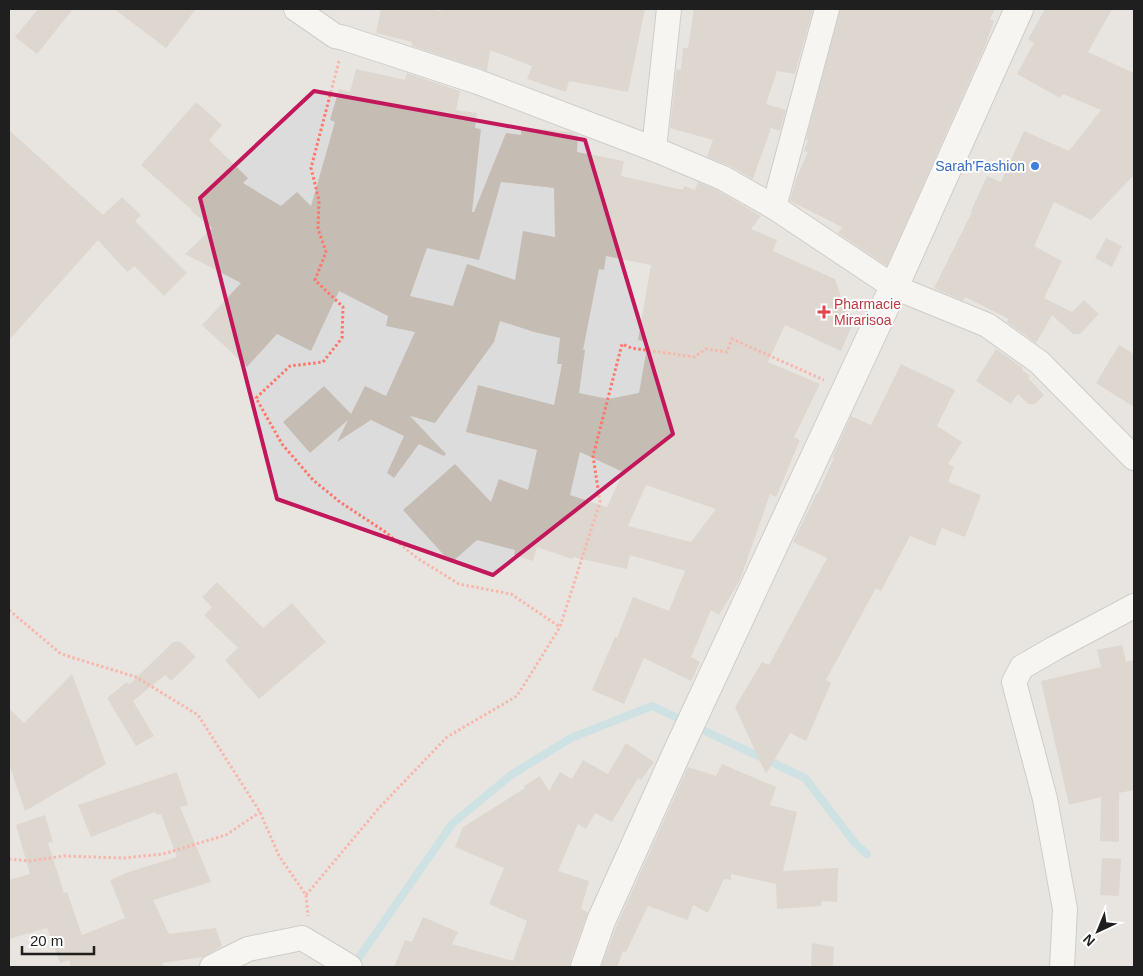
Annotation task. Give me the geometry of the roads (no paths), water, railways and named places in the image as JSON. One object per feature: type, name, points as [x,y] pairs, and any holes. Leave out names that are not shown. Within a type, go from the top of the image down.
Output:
[{"type":"street","points":[[296,9],[335,36],[478,82],[654,149],[723,178],[774,207],[894,287],[987,325],[1039,362],[1134,458]]},
{"type":"street","points":[[654,149],[669,9]]},
{"type":"street","points":[[774,207],[827,9]]},
{"type":"street","points":[[585,967],[601,921],[894,287],[1019,9]]},
{"type":"street","points":[[1062,967],[1066,909],[1045,799],[1014,682],[1022,667],[1134,606]]},
{"type":"street","points":[[212,967],[248,949],[302,938],[344,963]]},
{"type":"waterway","points":[[353,966],[452,824],[511,775],[571,738],[652,706],[805,778],[855,843],[867,854]]},
{"type":"place","name":"Sarah'Fashion","points":[[1035,166]]},
{"type":"place","name":"Pharmacie Mirarisoa","points":[[824,312]]}]
